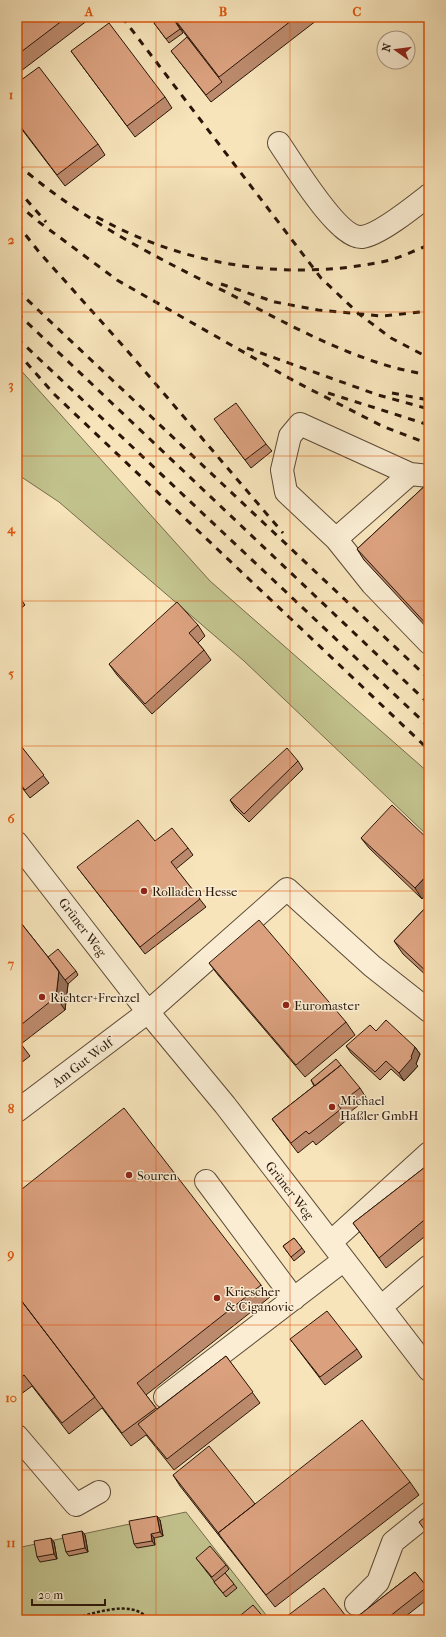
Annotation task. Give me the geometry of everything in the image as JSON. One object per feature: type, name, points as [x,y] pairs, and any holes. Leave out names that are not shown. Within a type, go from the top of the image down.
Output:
[{"type":"street","points":[[279,143],[309,188],[334,220],[348,233],[362,237],[386,227],[429,195]]},
{"type":"street","points":[[336,539],[419,475],[300,424],[290,436],[282,470],[286,492],[336,539],[372,584],[429,643]]},
{"type":"street","name":"Grüner Weg","points":[[17,843],[148,1012],[224,1105],[429,1370]]},
{"type":"street","points":[[148,1012],[287,889],[372,966],[429,1011]]},
{"type":"street","name":"Am Gut Wolf","points":[[17,1111],[148,1012]]},
{"type":"street","points":[[331,1242],[429,1153]]},
{"type":"street","points":[[206,1181],[294,1298]]},
{"type":"street","points":[[165,1397],[344,1260]]},
{"type":"street","points":[[381,1307],[429,1266]]},
{"type":"street","points":[[17,1436],[76,1505],[99,1492]]},
{"type":"street","points":[[356,1604],[378,1582],[393,1542],[429,1513]]},
{"type":"street","points":[[416,1620],[429,1609]]},
{"type":"path","points":[[68,1620],[117,1609],[132,1609],[146,1615],[150,1620]]},
{"type":"green space","points":[[17,366],[210,581],[429,773],[429,837],[244,661],[59,502],[17,474]]},
{"type":"green space","points":[[186,1512],[270,1620],[17,1620],[17,1548]]},
{"type":"building","points":[[17,17],[67,17],[17,55]]},
{"type":"building","points":[[162,17],[172,17],[180,29],[166,39],[154,23]]},
{"type":"building","points":[[173,17],[296,17],[219,77]]},
{"type":"building","points":[[109,23],[165,97],[127,126],[71,51]]},
{"type":"building","points":[[187,37],[222,82],[206,95],[171,51]]},
{"type":"building","points":[[39,67],[98,144],[57,175],[17,122],[17,83]]},
{"type":"building","points":[[236,403],[266,444],[245,460],[214,419]]},
{"type":"building","points":[[429,482],[429,627],[357,549]]},
{"type":"building","points":[[177,602],[198,625],[189,633],[204,650],[145,704],[109,664]]},
{"type":"building","points":[[17,741],[44,775],[25,790],[17,780]]},
{"type":"building","points":[[287,748],[298,761],[244,814],[230,800]]},
{"type":"building","points":[[392,805],[429,840],[429,873],[415,888],[361,838]]},
{"type":"building","name":"Rolladen Hesse","points":[[138,820],[155,841],[172,828],[188,848],[171,862],[200,899],[140,947],[77,867]]},
{"type":"building","points":[[429,904],[429,974],[394,941]]},
{"type":"building","name":"Richter+Frenzel","points":[[17,918],[59,971],[56,997],[17,1028]]},
{"type":"building","name":"Euromaster","points":[[259,920],[346,1022],[296,1065],[209,963]]},
{"type":"building","points":[[58,949],[76,971],[65,980],[48,957]]},
{"type":"building","points":[[386,1020],[415,1047],[411,1057],[412,1058],[399,1073],[386,1061],[375,1072],[346,1046],[370,1025],[376,1031]]},
{"type":"building","points":[[17,1038],[21,1044],[17,1047]]},
{"type":"building","points":[[336,1059],[341,1065],[315,1086],[311,1080]]},
{"type":"building","points":[[341,1065],[360,1088],[338,1105],[341,1109],[309,1134],[306,1131],[291,1143],[272,1119]]},
{"type":"building","points":[[124,1108],[261,1285],[137,1383],[156,1408],[122,1433],[17,1295],[17,1182],[22,1189]]},
{"type":"building","points":[[429,1164],[429,1216],[379,1258],[353,1223]]},
{"type":"building","points":[[294,1238],[302,1248],[291,1257],[283,1246]]},
{"type":"building","points":[[17,1295],[95,1397],[62,1423],[24,1375],[17,1381]]},
{"type":"building","points":[[327,1311],[357,1349],[320,1377],[290,1339]]},
{"type":"building","points":[[226,1356],[253,1392],[167,1459],[138,1424]]},
{"type":"building","points":[[362,1420],[410,1482],[266,1595],[218,1533]]},
{"type":"building","points":[[209,1446],[255,1504],[218,1533],[173,1475]]},
{"type":"building","points":[[429,1514],[429,1536],[419,1522]]},
{"type":"building","points":[[157,1516],[160,1532],[151,1534],[152,1541],[134,1544],[129,1521]]},
{"type":"building","points":[[82,1531],[85,1548],[66,1552],[62,1535]]},
{"type":"building","points":[[51,1538],[54,1554],[37,1557],[34,1541]]},
{"type":"building","points":[[210,1546],[226,1565],[212,1577],[196,1558]]},
{"type":"building","points":[[415,1572],[427,1587],[385,1620],[353,1620]]},
{"type":"building","points":[[225,1573],[234,1584],[223,1593],[214,1582]]},
{"type":"building","points":[[324,1588],[349,1620],[282,1620]]},
{"type":"building","points":[[253,1605],[266,1620],[236,1619]]},
{"type":"railway","points":[[122,17],[321,278],[359,314],[391,338],[429,358]]},
{"type":"railway","points":[[17,164],[41,184],[92,219],[172,265],[323,341],[382,364],[429,375]]},
{"type":"railway","points":[[17,189],[46,222]]},
{"type":"railway","points":[[17,203],[35,219],[117,280],[296,382],[382,426],[429,444]]},
{"type":"railway","points":[[97,217],[131,234],[166,248],[201,258],[238,265],[275,269],[312,270],[349,267],[391,260],[429,245]]},
{"type":"railway","points":[[17,224],[39,252],[125,348],[283,533]]},
{"type":"railway","points":[[221,284],[275,302],[318,310],[382,316],[429,311]]},
{"type":"railway","points":[[17,290],[429,679]]},
{"type":"railway","points":[[17,313],[429,704]]},
{"type":"railway","points":[[17,338],[429,727]]},
{"type":"railway","points":[[247,348],[378,395],[429,409]]},
{"type":"railway","points":[[17,352],[54,394],[429,750]]},
{"type":"railway","points":[[328,393],[429,425]]},
{"type":"railway","points":[[392,393],[429,400]]},
{"type":"place","name":"Rolladen Hesse","points":[[144,891]]},
{"type":"place","name":"Richter+Frenzel","points":[[42,997]]},
{"type":"place","name":"Euromaster","points":[[286,1005]]},
{"type":"place","name":"Michael Haßler GmbH","points":[[332,1107]]},
{"type":"place","name":"Souren","points":[[129,1175]]},
{"type":"place","name":"Kriescher & Ciganovic","points":[[217,1298]]}]
